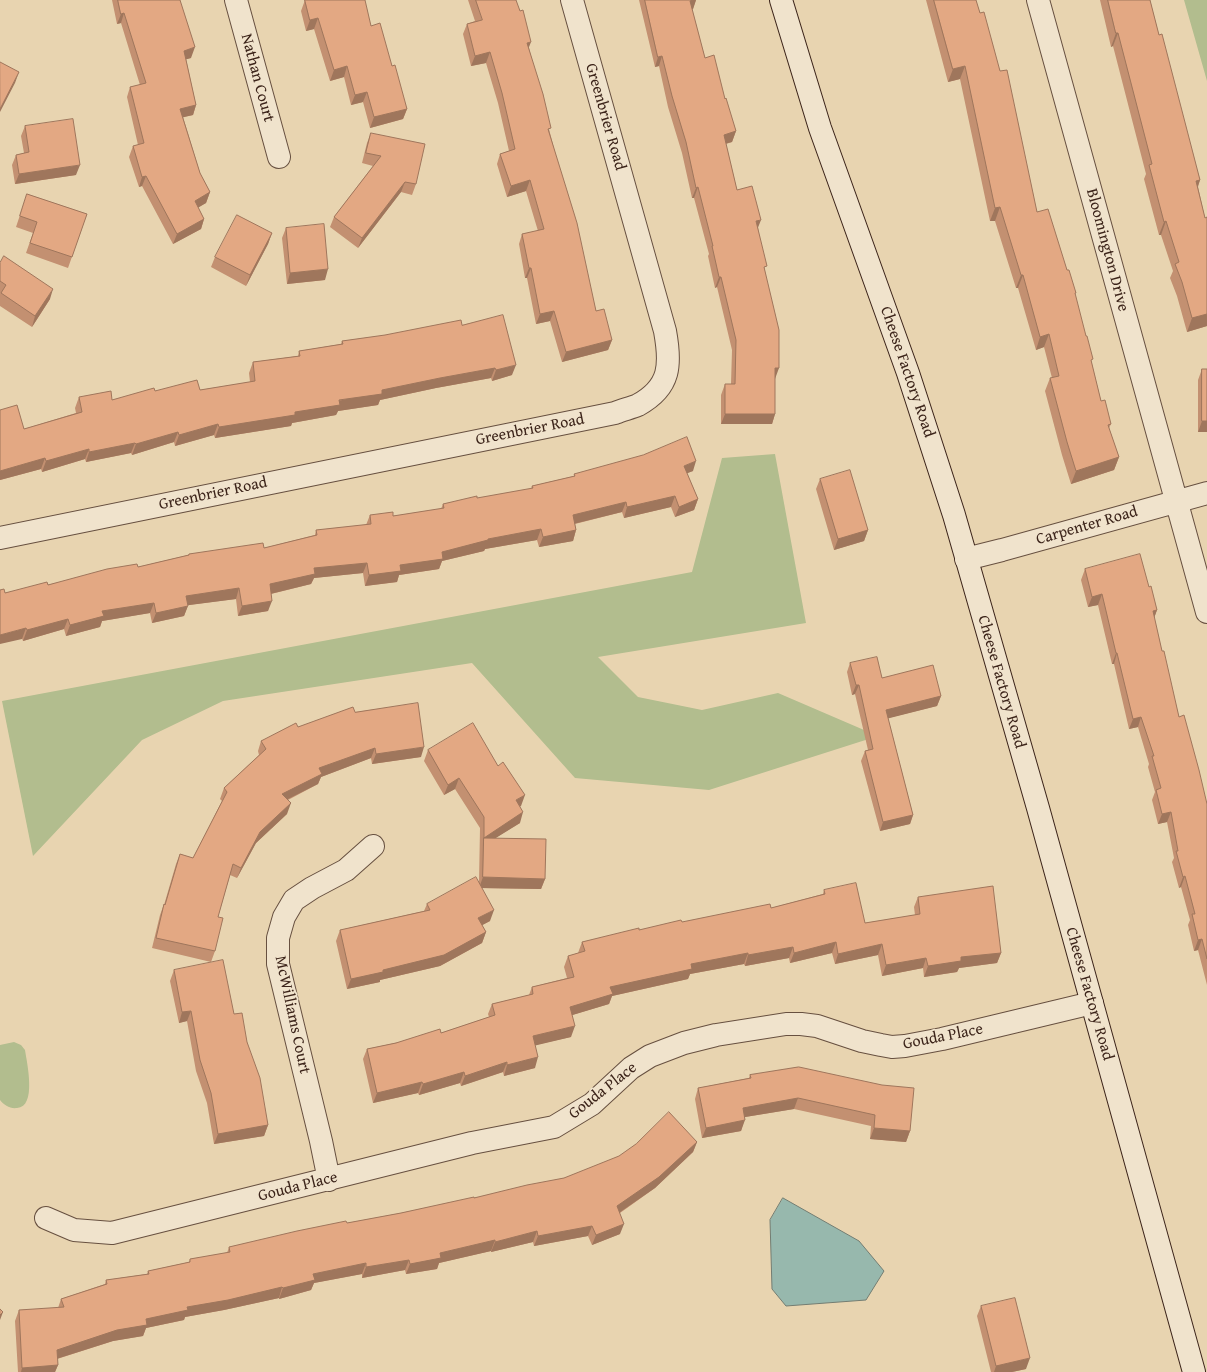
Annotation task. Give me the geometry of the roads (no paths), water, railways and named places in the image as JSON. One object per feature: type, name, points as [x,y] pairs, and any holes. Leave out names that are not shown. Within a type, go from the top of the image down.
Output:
[{"type":"street","name":"Nathan Court","points":[[236,0],[279,157]]},
{"type":"street","name":"Greenbrier Road","points":[[0,538],[615,413],[638,404],[655,393],[665,381],[668,366],[668,348],[665,331],[572,0]]},
{"type":"street","name":"Cheese Factory Road","points":[[781,0],[820,128],[908,373],[954,515],[1092,1002],[1194,1372]]},
{"type":"street","name":"Bloomington Drive","points":[[1038,0],[1207,612]]},
{"type":"street","name":"Carpenter Road","points":[[966,559],[1207,493]]},
{"type":"street","name":"McWilliams Court","points":[[329,1180],[278,964],[278,938],[284,917],[294,900],[312,888],[346,870],[373,846]]},
{"type":"street","name":"Gouda Place","points":[[46,1218],[74,1230],[112,1233],[329,1180],[472,1143],[554,1127],[592,1104],[631,1068],[650,1056],[684,1043],[716,1035],[786,1024],[801,1024],[817,1026],[881,1046],[905,1046],[942,1039],[1092,1002]]},
{"type":"water","points":[[783,1198],[859,1241],[884,1271],[866,1300],[786,1306],[772,1289],[770,1220]]}]
